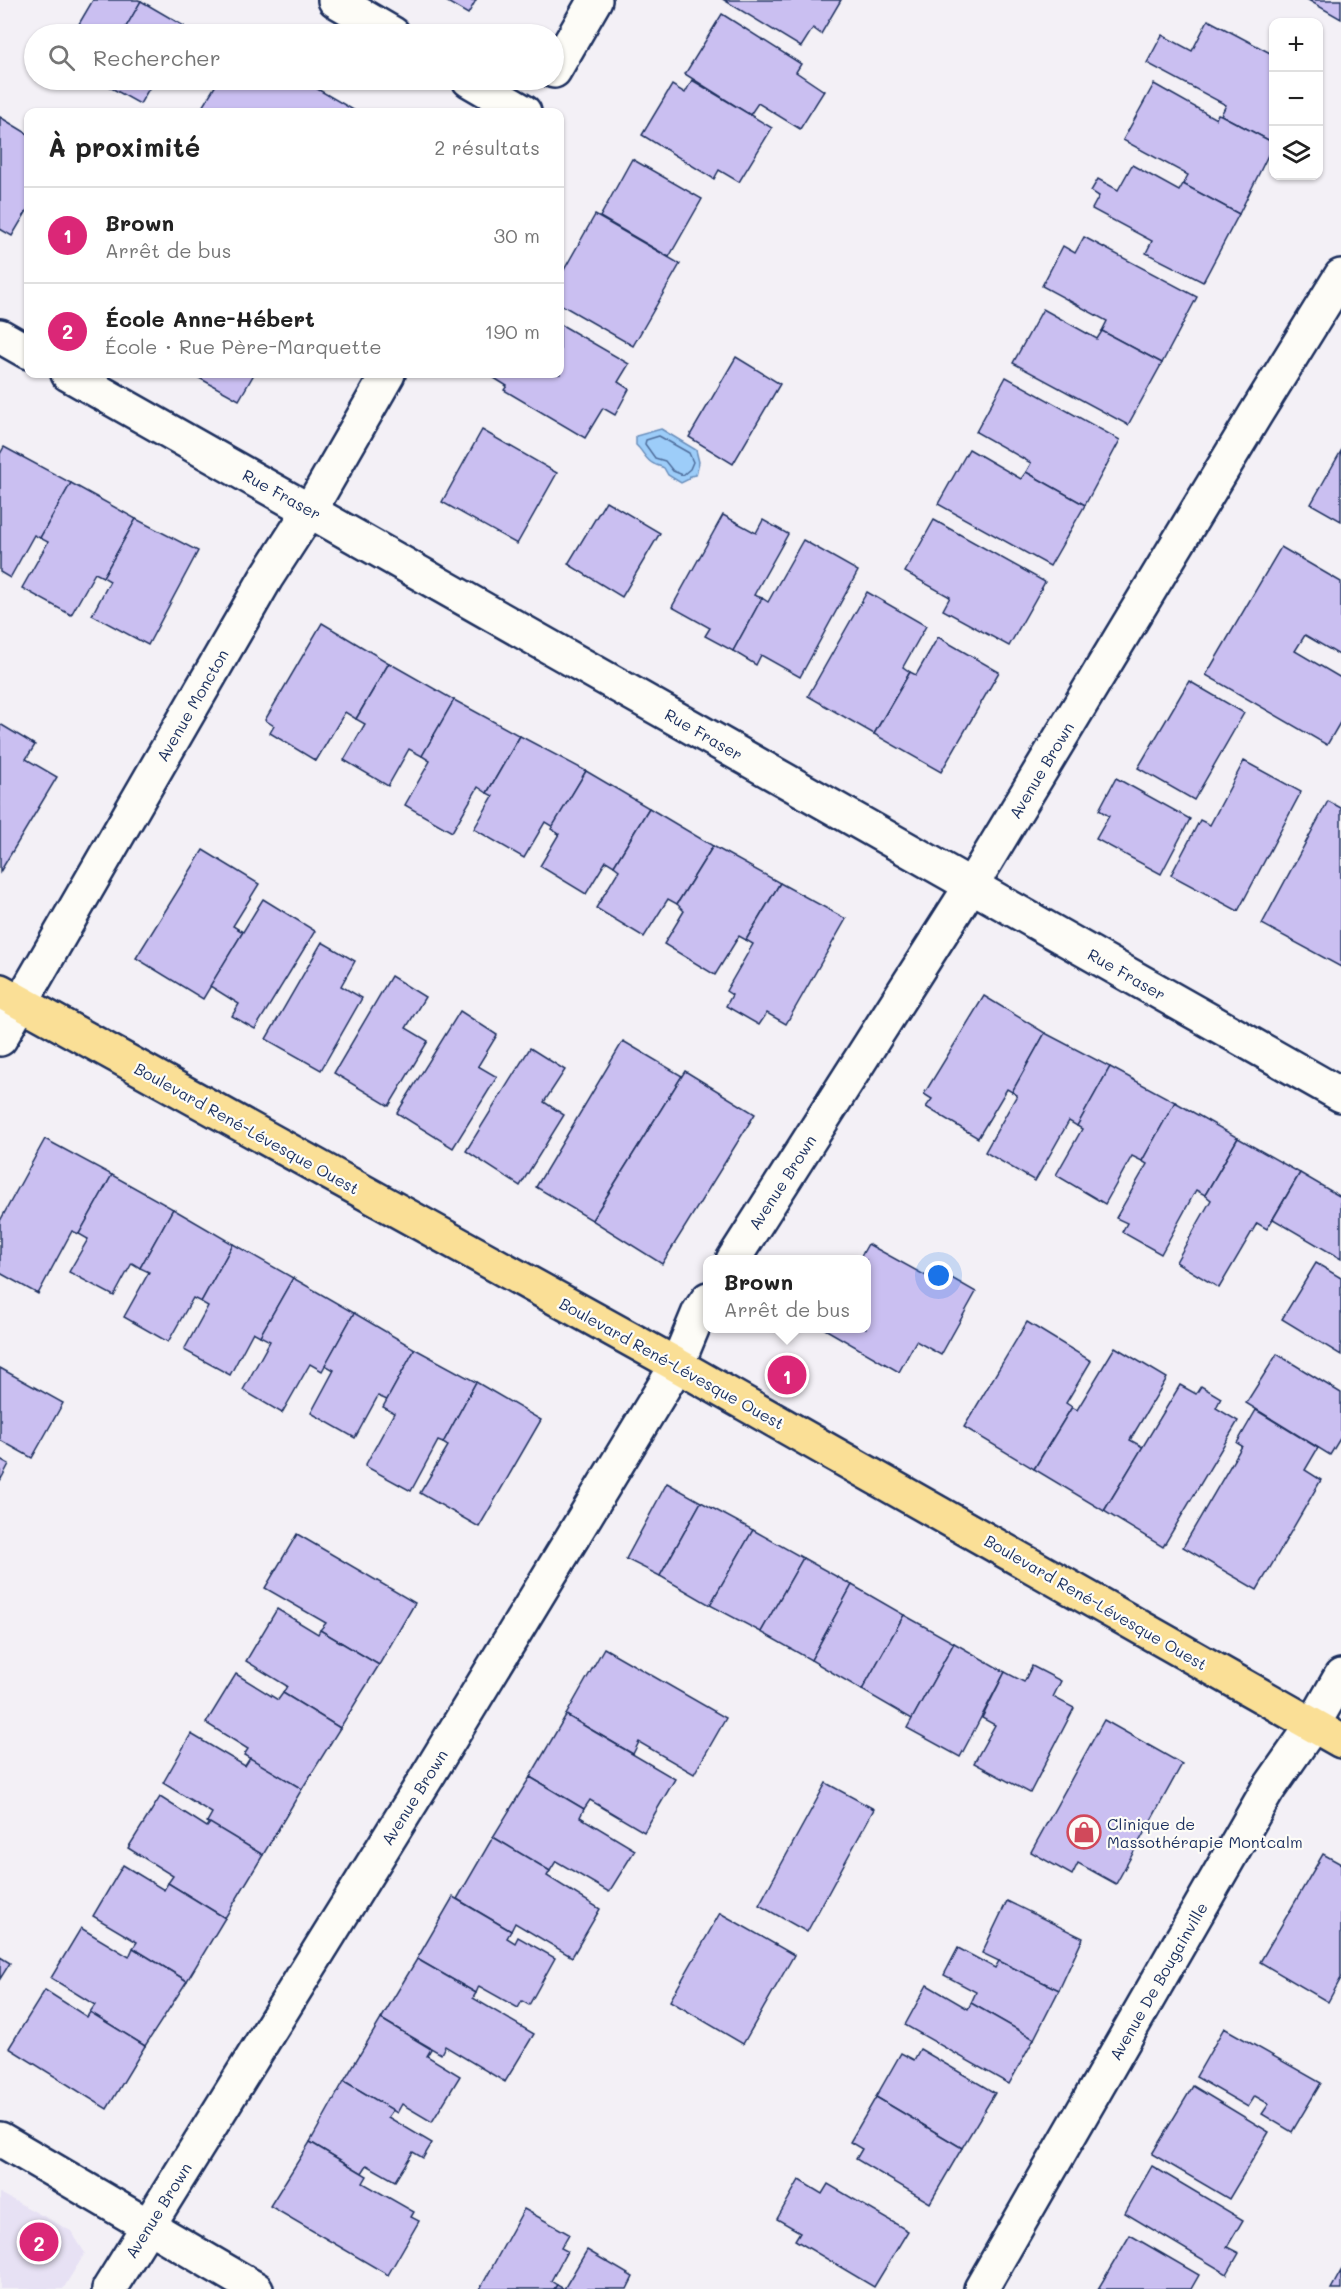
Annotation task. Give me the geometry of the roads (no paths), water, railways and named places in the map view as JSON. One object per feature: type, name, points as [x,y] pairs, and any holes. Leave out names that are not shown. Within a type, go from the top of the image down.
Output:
[{"type":"main road","name":"Boulevard René-Lévesque Ouest","points":[[10,997],[677,1365],[1341,1741]]},
{"type":"street","points":[[335,0],[376,24]]},
{"type":"street","points":[[564,54],[595,0]]},
{"type":"street","points":[[486,90],[517,108]]},
{"type":"street","points":[[537,108],[542,90]]},
{"type":"street","name":"Avenue Brown","points":[[736,1255],[971,886],[1341,276]]},
{"type":"street","points":[[0,336],[24,350]]},
{"type":"street","name":"Rue Fraser","points":[[75,378],[1341,1095]]},
{"type":"street","name":"Avenue Moncton","points":[[0,1039],[10,997],[310,510],[386,378]]},
{"type":"street","name":"Avenue Brown","points":[[109,2289],[424,1782],[677,1365],[703,1306]]},
{"type":"street","name":"Avenue De Bougainville","points":[[981,2289],[1267,1791],[1312,1725],[1341,1676]]},
{"type":"street","points":[[0,2139],[256,2289]]},
{"type":"water","points":[[661,429],[696,450],[699,462],[696,475],[690,476],[681,483],[668,475],[664,468],[649,461],[636,445],[636,436]]},
{"type":"place","name":"Brown","points":[[787,1375]]},
{"type":"place","name":"Clinique de Massothérapie Montcalm","points":[[1084,1832]]},
{"type":"place","name":"École Anne-Hébert","points":[[39,2242]]}]
